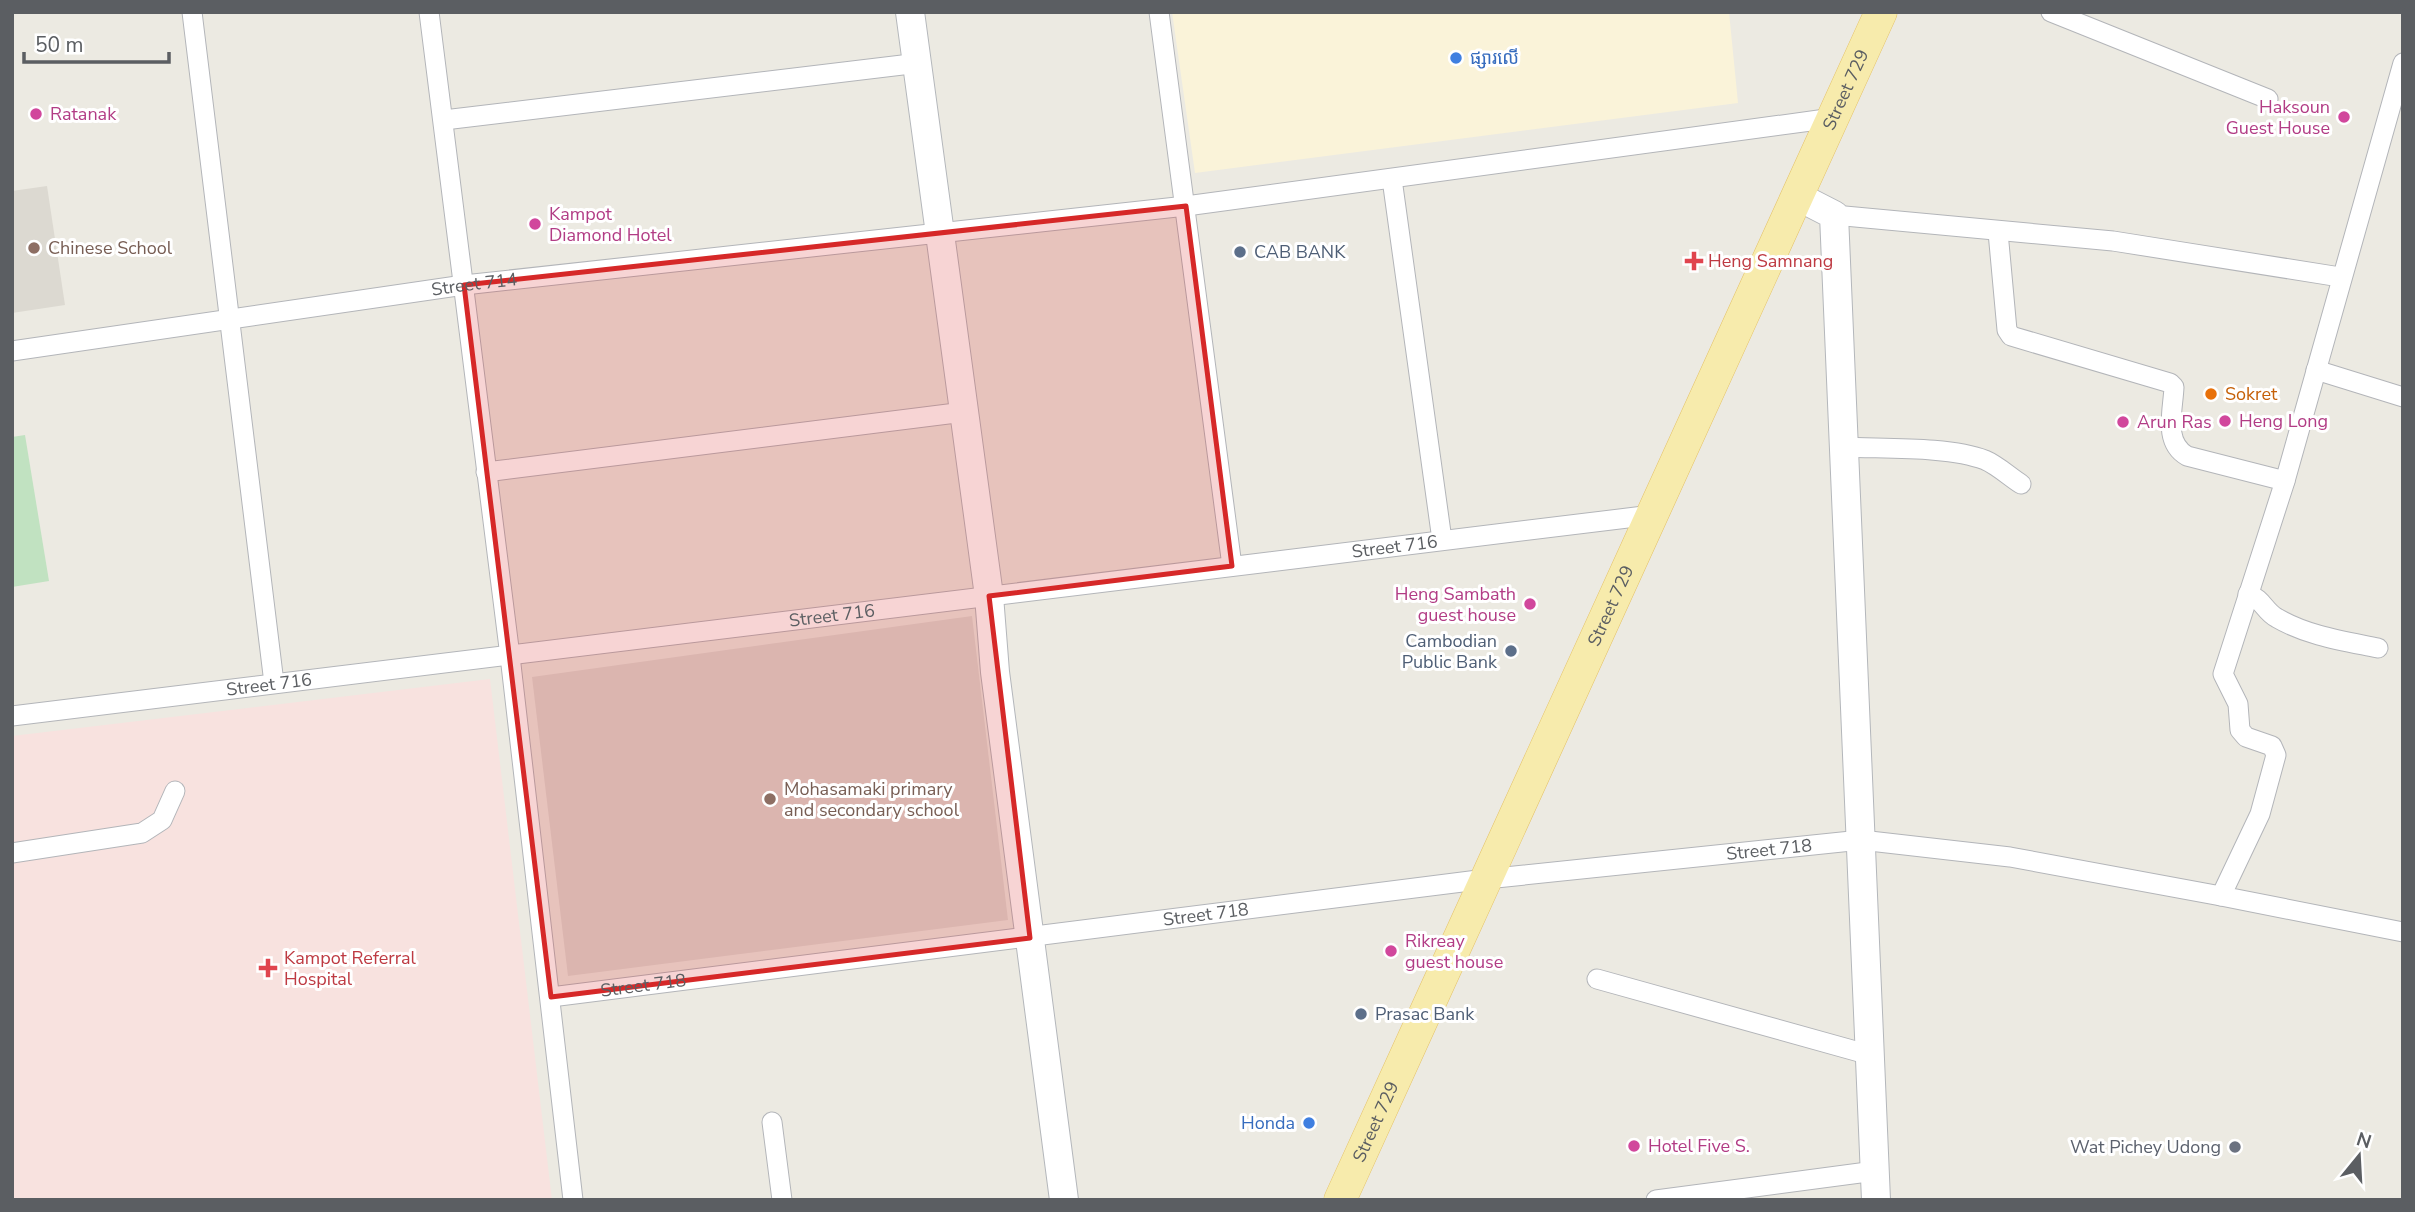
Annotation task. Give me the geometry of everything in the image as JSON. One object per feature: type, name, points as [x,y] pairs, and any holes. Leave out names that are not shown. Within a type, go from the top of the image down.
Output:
[{"type":"main road","name":"Street 729","points":[[1340,1200],[1881,12]]},
{"type":"street","points":[[192,12],[232,320],[274,683]]},
{"type":"street","points":[[429,12],[510,656],[573,1200]]},
{"type":"street","points":[[910,12],[989,596],[1064,1200]]},
{"type":"street","points":[[1159,12],[1232,566]]},
{"type":"street","points":[[2051,12],[2268,99]]},
{"type":"street","points":[[444,120],[919,63]]},
{"type":"street","points":[[2221,896],[2260,814],[2276,755],[2272,746],[2246,737],[2239,730],[2238,704],[2224,681],[2223,674],[2285,481],[2340,277],[2403,63]]},
{"type":"street","name":"Street 714","points":[[12,351],[464,285],[1186,206],[1833,118]]},
{"type":"street","points":[[1392,179],[1442,540]]},
{"type":"street","points":[[1797,196],[1834,215],[2113,241],[2340,277]]},
{"type":"street","points":[[1834,215],[1877,1200]]},
{"type":"street","points":[[1998,232],[2007,330],[2011,336],[2171,383],[2174,387],[2171,440],[2176,450],[2187,456],[2285,481]]},
{"type":"street","points":[[2316,370],[2403,397]]},
{"type":"street","points":[[485,472],[964,412]]},
{"type":"street","points":[[1844,447],[1924,450],[1974,457],[1987,460],[2021,484]]},
{"type":"street","name":"Street 716","points":[[12,716],[1652,515]]},
{"type":"street","points":[[2248,594],[2258,597],[2274,617],[2301,630],[2378,649]]},
{"type":"street","points":[[12,853],[142,833],[162,820],[175,791]]},
{"type":"street","name":"Street 718","points":[[551,997],[1486,879],[1861,839],[2010,857],[2403,932]]},
{"type":"street","points":[[1597,979],[1870,1055]]},
{"type":"street","points":[[772,1122],[782,1200]]},
{"type":"street","points":[[1656,1200],[1875,1171]]},
{"type":"highlighted area","points":[[1186,206],[1232,566],[989,596],[1030,938],[551,997],[464,285]]},
{"type":"shaded area","name":"ផ្សារលើ","points":[[1172,12],[1729,12],[1738,103],[1195,173]]},
{"type":"shaded area","name":"Chinese School","points":[[47,186],[65,305],[12,313],[12,191]]},
{"type":"shaded area","name":"Mohasamaki primary and secondary school","points":[[972,616],[1008,920],[568,976],[532,677]]},
{"type":"shaded area","name":"Kampot Referral Hospital","points":[[490,679],[552,1200],[12,1200],[12,736]]},
{"type":"green space","points":[[25,435],[49,581],[12,587],[12,437]]},
{"type":"place","name":"ផ្សារលើ","points":[[1456,58]]},
{"type":"place","name":"Ratanak","points":[[36,114]]},
{"type":"place","name":"Haksoun Guest House","points":[[2344,117]]},
{"type":"place","name":"Kampot Diamond Hotel","points":[[535,224]]},
{"type":"place","name":"Chinese School","points":[[34,248]]},
{"type":"place","name":"CAB BANK","points":[[1240,252]]},
{"type":"place","name":"Heng Samnang","points":[[1694,261]]},
{"type":"place","name":"Sokret","points":[[2211,394]]},
{"type":"place","name":"Heng Long","points":[[2225,421]]},
{"type":"place","name":"Arun Ras","points":[[2123,422]]},
{"type":"place","name":"Heng Sambath guest house","points":[[1530,604]]},
{"type":"place","name":"Cambodian Public Bank","points":[[1511,651]]},
{"type":"place","name":"Mohasamaki primary and secondary school","points":[[770,799]]},
{"type":"place","name":"Rikreay guest house","points":[[1391,951]]},
{"type":"place","name":"Kampot Referral Hospital","points":[[268,968]]},
{"type":"place","name":"Prasac Bank","points":[[1361,1014]]},
{"type":"place","name":"Honda","points":[[1309,1123]]},
{"type":"place","name":"Hotel Five S.","points":[[1634,1146]]},
{"type":"place","name":"Wat Pichey Udong","points":[[2235,1147]]}]
